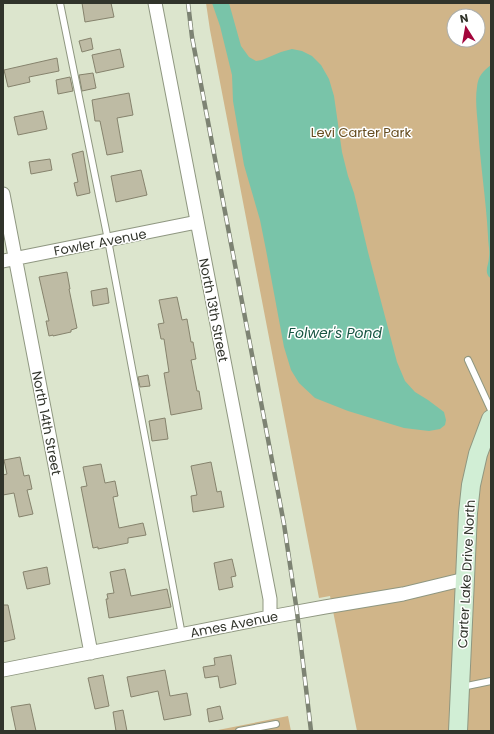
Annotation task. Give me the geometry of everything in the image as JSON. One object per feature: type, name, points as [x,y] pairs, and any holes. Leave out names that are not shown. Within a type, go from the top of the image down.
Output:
[{"type":"street","name":"North 13th Street","points":[[155,3],[270,599],[270,617]]},
{"type":"street","name":"North 14th Street","points":[[3,194],[9,260],[91,653]]},
{"type":"street","name":"Fowler Avenue","points":[[9,260],[197,222]]},
{"type":"street","name":"Carter Lake Drive North","points":[[458,731],[468,513],[471,486],[478,454],[491,419]]},
{"type":"street","name":"Ames Avenue","points":[[3,670],[270,617],[403,594],[465,579]]},
{"type":"lane","points":[[60,3],[108,240],[182,635]]},
{"type":"lane","points":[[468,360],[491,410]]},
{"type":"lane","points":[[460,687],[491,681]]},
{"type":"lane","points":[[239,731],[276,724]]},
{"type":"green space","name":"Levi Carter Park","points":[[206,3],[491,3],[491,731],[357,731],[330,596],[319,598]]},
{"type":"green space","points":[[288,716],[291,731],[213,731]]},
{"type":"water","name":"Folwer's Pond","points":[[212,3],[229,3],[241,46],[249,57],[256,61],[292,49],[302,51],[312,56],[321,65],[329,79],[334,96],[342,152],[354,193],[397,362],[405,381],[415,392],[444,412],[446,420],[445,425],[440,429],[429,431],[404,428],[348,411],[315,398],[299,383],[291,370],[284,347],[260,220],[244,165],[233,101],[232,75],[220,26]]},
{"type":"water","points":[[491,65],[491,278],[487,272],[489,249],[476,97],[480,77]]},
{"type":"building","points":[[82,3],[111,3],[114,17],[85,22]]},
{"type":"building","points":[[91,38],[93,49],[82,52],[79,41]]},
{"type":"building","points":[[120,49],[124,67],[96,73],[92,55]]},
{"type":"building","points":[[57,58],[59,71],[29,77],[30,82],[8,87],[4,70]]},
{"type":"building","points":[[93,73],[96,88],[82,91],[79,75]]},
{"type":"building","points":[[70,77],[73,91],[58,94],[56,80]]},
{"type":"building","points":[[129,93],[133,115],[117,118],[123,152],[107,155],[100,121],[95,121],[92,100]]},
{"type":"building","points":[[43,111],[47,129],[18,135],[14,117]]},
{"type":"building","points":[[83,151],[90,193],[77,196],[74,183],[78,182],[72,154]]},
{"type":"building","points":[[50,159],[52,170],[31,174],[29,162]]},
{"type":"building","points":[[141,170],[147,195],[116,202],[111,176]]},
{"type":"building","points":[[67,272],[77,328],[71,330],[71,332],[49,336],[46,321],[49,321],[39,277]]},
{"type":"building","points":[[107,288],[109,303],[93,306],[91,291]]},
{"type":"building","points":[[177,297],[182,320],[187,319],[191,342],[193,342],[196,359],[191,360],[202,409],[171,415],[164,373],[169,372],[164,339],[161,339],[158,324],[164,323],[159,300]]},
{"type":"building","points":[[148,375],[150,386],[140,387],[138,377]]},
{"type":"building","points":[[165,418],[168,439],[152,441],[149,421]]},
{"type":"building","points":[[20,457],[24,476],[29,475],[32,489],[27,490],[33,514],[19,517],[14,493],[3,495],[3,475],[7,474],[4,460]]},
{"type":"building","points":[[211,462],[217,492],[221,491],[224,507],[193,512],[191,496],[197,495],[191,466]]},
{"type":"building","points":[[101,464],[105,483],[115,481],[118,496],[113,497],[119,528],[143,523],[146,535],[128,538],[128,543],[98,549],[98,547],[93,548],[81,487],[87,486],[83,467]]},
{"type":"building","points":[[232,559],[236,576],[231,577],[233,587],[219,590],[214,563]]},
{"type":"building","points":[[47,567],[50,584],[27,589],[23,572]]},
{"type":"building","points":[[125,569],[131,596],[167,589],[171,607],[109,618],[106,599],[108,599],[107,594],[114,593],[110,572]]},
{"type":"building","points":[[3,605],[8,605],[15,639],[3,642]]},
{"type":"building","points":[[231,655],[236,684],[220,688],[218,676],[205,678],[203,667],[215,665],[214,658]]},
{"type":"building","points":[[165,670],[170,696],[187,693],[191,715],[164,720],[158,691],[131,697],[127,677]]},
{"type":"building","points":[[103,675],[109,706],[95,709],[88,678]]},
{"type":"building","points":[[30,704],[36,731],[16,731],[11,707]]},
{"type":"building","points":[[220,706],[223,719],[209,722],[207,709]]},
{"type":"building","points":[[123,710],[127,731],[116,731],[113,712]]},
{"type":"railway","points":[[188,3],[192,37],[284,524],[297,612],[311,731]]}]
